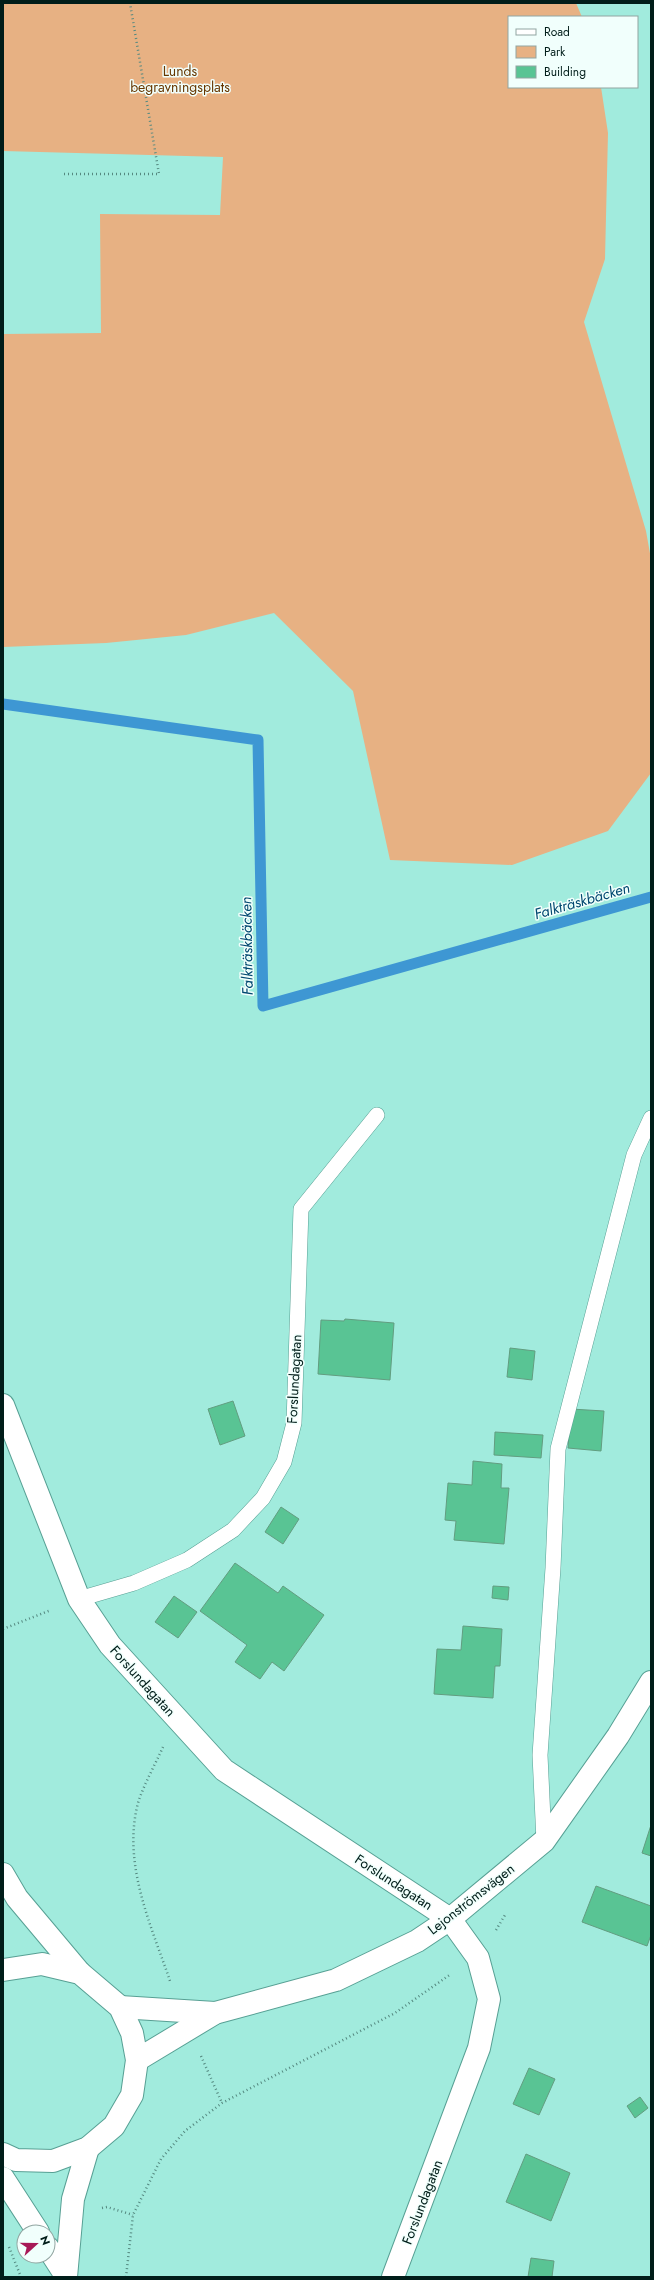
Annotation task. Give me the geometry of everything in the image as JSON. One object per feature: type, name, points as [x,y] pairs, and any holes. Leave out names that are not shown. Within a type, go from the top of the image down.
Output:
[{"type":"street","name":"Forslundagatan","points":[[3,1405],[79,1599],[110,1645],[224,1770],[450,1919],[478,1958],[489,1999],[479,2048],[393,2277]]},
{"type":"street","name":"Lejonströmsvägen","points":[[120,2007],[185,2020],[215,2014],[336,1980],[417,1941],[450,1919],[544,1841],[618,1736],[651,1682]]},
{"type":"street","points":[[3,1874],[17,1898],[80,1973],[120,2007],[132,2032],[137,2060],[132,2095],[114,2126],[88,2148],[53,2161],[16,2160],[3,2154]]},
{"type":"street","points":[[3,1970],[42,1964],[80,1973]]},
{"type":"street","points":[[137,2060],[185,2020]]},
{"type":"street","points":[[66,2277],[73,2199],[88,2148]]},
{"type":"street","points":[[3,2178],[33,2224]]},
{"type":"street","points":[[56,2261],[66,2277]]},
{"type":"lane","name":"Forslundagatan","points":[[79,1599],[134,1583],[188,1560],[233,1530],[263,1498],[284,1462],[294,1423],[301,1209],[377,1115]]},
{"type":"lane","points":[[544,1841],[540,1755],[553,1568],[558,1449],[634,1155],[651,1118]]},
{"type":"path","points":[[64,174],[159,174],[130,3]]},
{"type":"path","points":[[3,1629],[79,1599]]},
{"type":"path","points":[[176,1717],[138,1803],[132,1848],[141,1895],[185,2020],[222,2103]]},
{"type":"path","points":[[126,2277],[133,2215],[161,2159],[184,2131],[222,2103],[396,2013],[441,1980],[478,1958],[506,1913]]},
{"type":"path","points":[[8,2244],[21,2277]]},
{"type":"green space","name":"Lunds begravningsplats","points":[[3,3],[576,3],[582,16],[508,16],[508,88],[601,88],[608,133],[605,259],[584,322],[646,531],[651,559],[651,773],[608,831],[512,865],[390,860],[353,691],[274,613],[186,635],[106,643],[3,647],[3,334],[101,333],[100,214],[220,215],[223,157],[3,151]]},
{"type":"building","points":[[345,1319],[394,1323],[390,1380],[318,1374],[321,1320],[344,1321]]},
{"type":"building","points":[[510,1348],[535,1351],[532,1380],[507,1377]]},
{"type":"building","points":[[233,1401],[245,1436],[220,1445],[208,1409]]},
{"type":"building","points":[[571,1409],[604,1411],[601,1451],[568,1448]]},
{"type":"building","points":[[495,1432],[543,1435],[541,1458],[494,1455]]},
{"type":"building","points":[[473,1461],[502,1464],[501,1488],[509,1488],[504,1544],[454,1540],[456,1521],[445,1520],[448,1483],[472,1485]]},
{"type":"building","points":[[281,1507],[299,1519],[283,1544],[265,1532]]},
{"type":"building","points":[[235,1563],[278,1593],[283,1586],[324,1615],[284,1671],[272,1662],[260,1679],[235,1662],[247,1645],[200,1611]]},
{"type":"building","points":[[493,1586],[509,1587],[508,1600],[492,1598]]},
{"type":"building","points":[[174,1596],[197,1612],[178,1638],[155,1622]]},
{"type":"building","points":[[463,1626],[502,1629],[500,1666],[495,1666],[493,1698],[434,1694],[437,1649],[461,1650]]},
{"type":"building","points":[[651,1825],[651,1856],[642,1853]]},
{"type":"building","points":[[596,1886],[651,1906],[651,1935],[647,1946],[582,1922]]},
{"type":"building","points":[[529,2068],[555,2079],[539,2115],[513,2104]]},
{"type":"building","points":[[640,2097],[648,2108],[635,2118],[627,2106]]},
{"type":"building","points":[[526,2154],[570,2173],[551,2221],[506,2202]]},
{"type":"building","points":[[531,2258],[554,2261],[552,2277],[528,2277]]},
{"type":"waterway","name":"Falkträskbäcken","points":[[3,704],[258,740],[263,1006],[651,897]]}]
